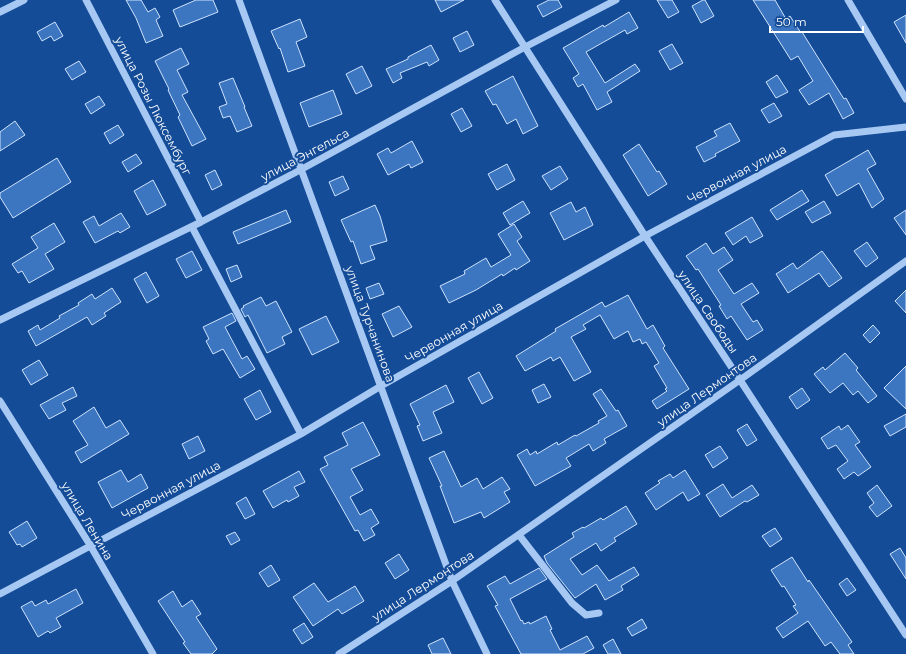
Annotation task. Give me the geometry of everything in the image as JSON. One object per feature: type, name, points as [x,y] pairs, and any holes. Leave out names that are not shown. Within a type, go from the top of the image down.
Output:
[{"type":"street","points":[[0,12],[24,0]]},
{"type":"street","name":"улица Розы Люксембург","points":[[86,0],[201,222]]},
{"type":"street","name":"улица Турчанинова","points":[[239,0],[452,581],[486,654]]},
{"type":"street","name":"улица Свободы","points":[[495,0],[645,236],[906,635]]},
{"type":"street","name":"улица Энгельса","points":[[0,320],[192,227],[302,170],[525,47],[616,0]]},
{"type":"street","points":[[848,0],[906,99]]},
{"type":"street","name":"Червонная улица","points":[[0,594],[301,434],[381,386],[645,236],[834,135],[906,127]]},
{"type":"street","points":[[192,227],[301,434]]},
{"type":"street","name":"улица Лермонтова","points":[[339,654],[452,581],[519,535],[906,261]]},
{"type":"street","name":"улица Ленина","points":[[0,401],[90,545],[153,654]]},
{"type":"street","points":[[519,535],[572,603],[586,615],[598,613]]},
{"type":"building","points":[[126,0],[141,0],[148,12],[155,8],[160,17],[156,20],[163,36],[146,43],[136,18]]},
{"type":"building","points":[[196,0],[213,0],[218,12],[180,27],[173,10]]},
{"type":"building","points":[[435,0],[464,0],[441,12]]},
{"type":"building","points":[[549,0],[558,0],[562,7],[543,17],[537,6]]},
{"type":"building","points":[[657,0],[672,0],[679,12],[668,18]]},
{"type":"building","points":[[705,0],[714,16],[701,23],[692,6]]},
{"type":"building","points":[[753,0],[775,0],[786,19],[790,16],[801,33],[802,32],[844,99],[846,98],[854,113],[843,119],[829,93],[809,105],[799,90],[813,81],[798,56],[791,60]]},
{"type":"building","points":[[629,12],[638,28],[627,34],[625,30],[586,52],[605,83],[635,64],[640,71],[607,92],[612,102],[597,110],[583,84],[578,87],[573,78],[579,74],[563,48]]},
{"type":"building","points":[[906,15],[906,43],[894,22]]},
{"type":"building","points":[[300,19],[307,37],[296,42],[305,66],[288,72],[280,48],[279,49],[271,31]]},
{"type":"building","points":[[55,22],[63,36],[54,41],[51,36],[42,41],[37,32]]},
{"type":"building","points":[[467,31],[474,45],[460,52],[453,38]]},
{"type":"building","points":[[672,44],[683,63],[670,70],[659,51]]},
{"type":"building","points":[[431,45],[439,60],[429,66],[427,62],[400,73],[402,78],[393,83],[386,69],[408,59],[408,57]]},
{"type":"building","points":[[181,48],[189,64],[177,70],[188,92],[182,95],[206,139],[192,146],[178,117],[180,115],[168,90],[169,89],[155,61]]},
{"type":"building","points":[[79,61],[86,72],[72,80],[65,69]]},
{"type":"building","points":[[362,66],[372,86],[356,94],[346,74]]},
{"type":"building","points":[[777,75],[788,92],[776,98],[766,82]]},
{"type":"building","points":[[513,76],[538,126],[523,134],[516,119],[507,124],[496,104],[493,105],[485,91]]},
{"type":"building","points":[[233,78],[252,126],[237,132],[230,116],[223,118],[219,107],[227,104],[219,83]]},
{"type":"building","points":[[333,90],[342,114],[309,127],[300,103]]},
{"type":"building","points":[[99,96],[105,105],[91,114],[85,104]]},
{"type":"building","points":[[774,103],[782,116],[769,123],[761,110]]},
{"type":"building","points":[[462,108],[472,126],[461,132],[451,114]]},
{"type":"building","points":[[15,121],[25,135],[0,151],[0,132]]},
{"type":"building","points":[[730,123],[740,141],[715,154],[716,156],[704,162],[696,147],[717,136],[714,131]]},
{"type":"building","points":[[118,125],[124,135],[110,144],[104,133]]},
{"type":"building","points":[[412,141],[423,162],[411,168],[409,164],[388,175],[377,154],[388,148],[391,153]]},
{"type":"building","points":[[639,144],[657,172],[659,171],[667,184],[648,196],[623,155]]},
{"type":"building","points":[[868,150],[876,164],[867,169],[884,199],[872,208],[859,183],[837,196],[825,175]]},
{"type":"building","points":[[136,154],[142,163],[128,172],[122,162]]},
{"type":"building","points":[[57,158],[71,182],[13,218],[0,197],[0,193]]},
{"type":"building","points":[[507,164],[515,180],[497,190],[488,174]]},
{"type":"building","points":[[560,166],[568,179],[551,190],[542,176]]},
{"type":"building","points":[[215,170],[222,185],[212,190],[205,175]]},
{"type":"building","points":[[343,176],[349,189],[335,196],[329,182]]},
{"type":"building","points":[[153,180],[166,205],[147,215],[134,191]]},
{"type":"building","points":[[802,190],[809,201],[777,220],[770,210]]},
{"type":"building","points":[[523,201],[530,213],[510,225],[503,213]]},
{"type":"building","points":[[824,201],[831,213],[812,223],[805,212]]},
{"type":"building","points":[[571,202],[576,212],[585,207],[593,225],[564,240],[550,213]]},
{"type":"building","points":[[375,205],[380,216],[387,241],[370,246],[375,259],[361,264],[353,241],[351,242],[341,220]]},
{"type":"building","points":[[286,210],[291,222],[238,244],[233,232]]},
{"type":"building","points":[[906,210],[906,235],[894,218]]},
{"type":"building","points":[[121,213],[130,227],[120,233],[118,231],[95,243],[83,222],[94,216],[99,226]]},
{"type":"building","points":[[752,217],[763,236],[750,243],[746,236],[733,245],[725,233]]},
{"type":"building","points":[[54,223],[65,242],[45,254],[54,269],[29,283],[22,271],[18,273],[12,264],[38,248],[31,237]]},
{"type":"building","points":[[514,224],[522,237],[517,241],[530,261],[516,270],[515,268],[503,276],[502,274],[476,290],[449,303],[440,286],[465,274],[464,271],[486,258],[491,267],[511,255],[498,234]]},
{"type":"building","points":[[867,242],[878,258],[866,267],[854,251]]},
{"type":"building","points":[[706,243],[713,254],[724,247],[733,260],[718,270],[734,294],[752,283],[759,293],[741,304],[753,322],[757,320],[763,330],[747,340],[731,316],[727,319],[719,306],[721,305],[698,269],[696,270],[686,256]]},
{"type":"building","points":[[192,251],[202,270],[186,278],[176,259]]},
{"type":"building","points":[[822,251],[842,278],[829,287],[819,273],[788,293],[776,274],[793,263],[797,269]]},
{"type":"building","points":[[237,265],[242,277],[231,282],[226,269]]},
{"type":"building","points":[[146,272],[159,296],[147,303],[134,279]]},
{"type":"building","points":[[379,283],[384,294],[370,299],[366,288]]},
{"type":"building","points":[[112,288],[121,302],[104,313],[106,316],[92,325],[87,317],[36,346],[28,331],[38,325],[40,330],[60,318],[59,316],[79,305],[78,303],[92,294],[95,299]]},
{"type":"building","points":[[906,290],[906,313],[895,301]]},
{"type":"building","points":[[628,295],[647,329],[653,325],[665,346],[663,348],[689,389],[657,409],[652,401],[667,391],[665,389],[667,388],[654,366],[659,363],[646,342],[642,344],[640,339],[633,342],[628,331],[614,339],[600,315],[583,325],[586,329],[571,337],[591,372],[574,381],[560,357],[553,361],[551,357],[525,371],[516,356],[556,331],[555,329],[602,302],[605,307]]},
{"type":"building","points":[[261,297],[266,306],[276,301],[292,332],[282,337],[285,344],[267,353],[248,315],[245,317],[241,309],[244,307],[243,306]]},
{"type":"building","points":[[399,306],[412,327],[393,337],[382,314]]},
{"type":"building","points":[[232,313],[236,321],[225,327],[242,359],[247,356],[255,369],[240,378],[223,349],[213,354],[206,341],[209,339],[203,327]]},
{"type":"building","points":[[326,316],[339,342],[312,355],[299,329]]},
{"type":"building","points":[[873,325],[880,333],[870,343],[863,335]]},
{"type":"building","points":[[845,353],[858,368],[856,370],[877,396],[868,403],[858,391],[853,395],[843,383],[830,393],[814,374],[823,367],[825,370]]},
{"type":"building","points":[[39,360],[48,375],[31,385],[22,370]]},
{"type":"building","points":[[906,366],[906,409],[884,388]]},
{"type":"building","points":[[479,372],[493,398],[482,404],[468,378]]},
{"type":"building","points":[[544,384],[551,397],[538,403],[532,390]]},
{"type":"building","points":[[446,385],[454,402],[433,412],[442,433],[423,441],[417,426],[420,425],[410,404]]},
{"type":"building","points":[[73,387],[77,396],[62,403],[66,410],[49,419],[40,405]]},
{"type":"building","points":[[802,388],[810,400],[797,409],[789,397]]},
{"type":"building","points":[[601,389],[616,411],[618,410],[627,426],[604,439],[606,443],[593,451],[589,444],[566,458],[571,466],[535,486],[517,455],[527,449],[530,455],[536,451],[537,454],[557,442],[558,445],[599,423],[598,421],[607,416],[593,394]]},
{"type":"building","points":[[260,390],[271,412],[256,420],[244,399]]},
{"type":"building","points":[[94,407],[106,428],[120,420],[129,434],[81,463],[75,452],[88,445],[73,421]]},
{"type":"building","points":[[906,414],[906,427],[890,436],[884,426]]},
{"type":"building","points":[[363,422],[380,455],[351,469],[363,490],[350,497],[360,515],[371,509],[379,523],[371,528],[375,535],[364,541],[358,530],[355,531],[320,469],[328,465],[324,457],[348,445],[342,433]]},
{"type":"building","points":[[747,424],[757,440],[747,446],[737,430]]},
{"type":"building","points":[[848,425],[860,442],[855,445],[871,467],[858,476],[854,472],[844,479],[837,469],[848,461],[836,445],[828,449],[821,438],[839,426],[841,430]]},
{"type":"building","points":[[198,436],[205,451],[189,459],[182,444]]},
{"type":"building","points":[[720,446],[728,458],[713,468],[705,455]]},
{"type":"building","points":[[444,451],[461,487],[477,478],[483,489],[502,477],[510,489],[504,492],[510,502],[484,518],[481,512],[454,523],[440,486],[442,486],[429,458]]},
{"type":"building","points":[[121,470],[128,482],[141,474],[148,488],[112,508],[98,482]]},
{"type":"building","points":[[685,470],[700,494],[688,501],[683,492],[656,510],[645,493],[660,483],[658,481],[670,474],[673,478]]},
{"type":"building","points":[[299,471],[305,482],[294,487],[299,496],[288,502],[287,500],[273,508],[263,491]]},
{"type":"building","points":[[723,484],[732,498],[752,485],[759,495],[747,502],[745,501],[720,517],[706,495]]},
{"type":"building","points":[[877,485],[892,506],[877,517],[869,507],[874,503],[867,493]]},
{"type":"building","points":[[246,497],[255,514],[245,519],[236,503]]},
{"type":"building","points":[[626,506],[637,524],[614,538],[616,541],[601,551],[596,543],[570,559],[582,575],[597,565],[609,581],[634,567],[639,575],[621,586],[623,590],[605,600],[596,584],[575,598],[547,563],[544,556],[574,537],[572,533],[601,518],[603,520]]},
{"type":"building","points":[[27,521],[37,538],[22,547],[20,544],[17,545],[9,532]]},
{"type":"building","points":[[775,528],[782,539],[770,547],[762,536]]},
{"type":"building","points":[[235,532],[240,540],[231,545],[226,536]]},
{"type":"building","points":[[900,548],[906,558],[906,579],[890,554]]},
{"type":"building","points":[[399,554],[409,570],[395,579],[385,563]]},
{"type":"building","points":[[792,557],[808,582],[809,580],[852,642],[848,645],[854,654],[840,654],[831,642],[825,646],[808,621],[783,638],[776,628],[798,613],[793,606],[796,605],[784,586],[782,587],[771,570]]},
{"type":"building","points":[[271,565],[280,580],[268,587],[259,573]]},
{"type":"building","points":[[539,568],[547,579],[510,599],[521,621],[522,620],[524,624],[529,622],[530,624],[546,616],[552,629],[550,630],[560,650],[587,636],[594,648],[583,654],[521,654],[495,606],[498,605],[487,586],[505,576],[510,584]]},
{"type":"building","points":[[847,578],[856,590],[847,596],[839,584]]},
{"type":"building","points":[[314,583],[328,602],[355,586],[364,601],[342,614],[338,609],[313,626],[293,597]]},
{"type":"building","points":[[76,589],[83,603],[56,618],[61,627],[50,633],[48,631],[38,637],[21,607],[32,601],[35,606],[46,600],[48,604]]},
{"type":"building","points":[[173,591],[182,607],[192,600],[201,614],[196,617],[217,649],[212,654],[191,654],[183,643],[185,642],[158,601]]},
{"type":"building","points":[[642,619],[647,628],[632,636],[627,628]]},
{"type":"building","points":[[304,623],[313,637],[302,644],[293,630]]},
{"type":"building","points":[[443,638],[451,654],[432,654],[428,645]]},
{"type":"building","points":[[613,639],[621,654],[608,654],[603,645]]}]
